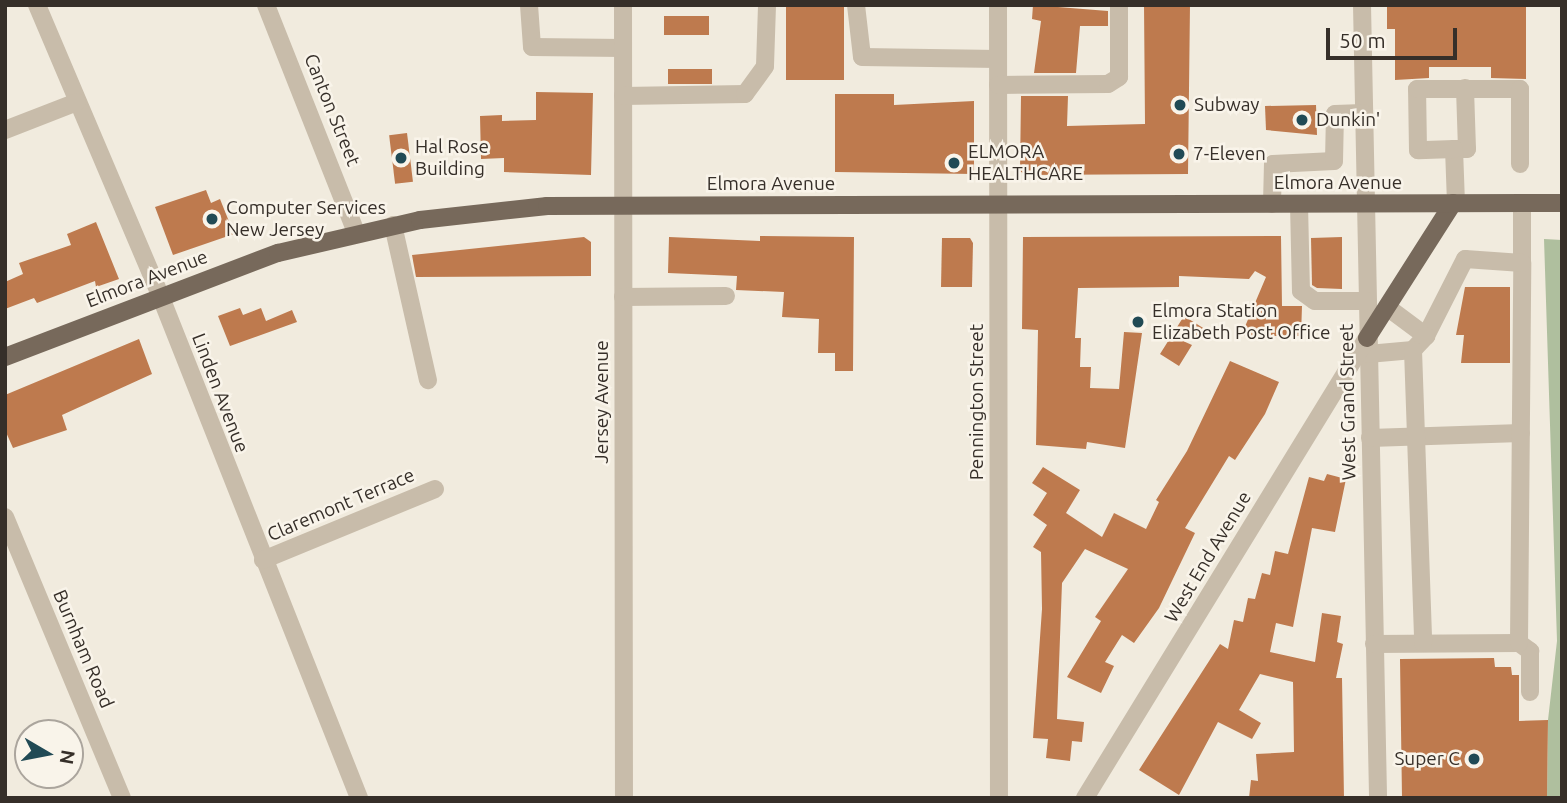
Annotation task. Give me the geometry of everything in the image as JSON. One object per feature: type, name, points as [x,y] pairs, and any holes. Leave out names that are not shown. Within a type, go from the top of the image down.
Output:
[{"type":"main road","points":[[1367,346],[1387,307],[1454,203]]},
{"type":"main road","name":"Elmora Avenue","points":[[5,357],[160,295],[278,253],[393,225],[547,206],[1562,203]]},
{"type":"street","name":"Linden Avenue","points":[[37,5],[160,295],[354,796]]},
{"type":"street","name":"Canton Street","points":[[266,5],[356,232]]},
{"type":"street","points":[[529,5],[532,47],[623,48]]},
{"type":"street","name":"Jersey Avenue","points":[[623,5],[624,798]]},
{"type":"street","points":[[623,96],[745,94],[765,66],[767,5]]},
{"type":"street","points":[[856,5],[862,57],[998,59]]},
{"type":"street","name":"Pennington Street","points":[[998,5],[999,798]]},
{"type":"street","points":[[998,85],[1108,84],[1119,77],[1119,5]]},
{"type":"street","name":"West Grand Street","points":[[1362,5],[1378,798]]},
{"type":"street","points":[[1465,88],[1466,149],[1418,150],[1417,89],[1465,88],[1520,89],[1520,164]]},
{"type":"street","points":[[5,130],[78,102]]},
{"type":"street","points":[[1334,161],[1335,114],[1363,113]]},
{"type":"street","points":[[1454,149],[1454,203]]},
{"type":"street","points":[[1272,204],[1273,164],[1364,160]]},
{"type":"street","points":[[1519,643],[1522,203]]},
{"type":"street","points":[[1299,204],[1301,291],[1315,301],[1367,301]]},
{"type":"street","points":[[393,225],[428,380]]},
{"type":"street","points":[[1423,643],[1413,350],[1426,336],[1465,260],[1522,262]]},
{"type":"street","points":[[623,297],[726,296]]},
{"type":"street","points":[[1387,307],[1426,336]]},
{"type":"street","points":[[1367,346],[1413,350]]},
{"type":"street","name":"West End Avenue","points":[[1085,798],[1367,346]]},
{"type":"street","points":[[1370,438],[1417,434],[1521,433]]},
{"type":"street","name":"Claremont Terrace","points":[[263,560],[435,489]]},
{"type":"street","name":"Burnham Road","points":[[5,517],[122,798]]},
{"type":"street","points":[[1374,644],[1519,643],[1530,651],[1530,692]]},
{"type":"green space","points":[[1544,239],[1562,240],[1562,798],[1547,798],[1548,720],[1557,641]]},
{"type":"building","points":[[786,5],[844,5],[844,80],[786,80]]},
{"type":"building","points":[[1033,5],[1108,11],[1108,26],[1080,26],[1076,73],[1034,73],[1041,21],[1032,19]]},
{"type":"building","points":[[1144,5],[1190,5],[1188,174],[1025,175],[1020,171],[1021,96],[1068,96],[1067,126],[1145,124]]},
{"type":"building","points":[[1387,5],[1526,5],[1526,79],[1491,78],[1491,67],[1429,67],[1429,78],[1395,80],[1395,29],[1387,29]]},
{"type":"building","points":[[664,16],[709,16],[709,35],[664,35]]},
{"type":"building","points":[[668,69],[712,69],[712,84],[668,84]]},
{"type":"building","points":[[536,92],[593,93],[591,175],[504,172],[504,158],[481,159],[480,116],[502,115],[502,121],[536,120]]},
{"type":"building","points":[[835,94],[894,94],[894,105],[974,101],[974,174],[835,172]]},
{"type":"building","points":[[1316,105],[1317,135],[1266,130],[1265,106]]},
{"type":"building","name":"Hal Rose Building","points":[[407,133],[413,182],[395,184],[389,135]]},
{"type":"building","points":[[206,190],[211,203],[220,199],[234,234],[173,255],[155,207]]},
{"type":"building","points":[[96,222],[119,279],[96,287],[95,281],[37,303],[34,298],[5,309],[5,282],[23,274],[19,263],[71,245],[67,234]]},
{"type":"building","points":[[760,236],[854,237],[853,371],[835,371],[835,353],[818,353],[819,319],[782,317],[784,292],[736,290],[737,276],[668,273],[669,237],[760,241]]},
{"type":"building","points":[[1281,236],[1282,306],[1302,306],[1301,336],[1241,336],[1266,277],[1255,271],[1249,279],[1179,276],[1179,287],[1078,288],[1075,338],[1081,338],[1080,367],[1091,367],[1090,388],[1119,389],[1124,332],[1142,333],[1125,448],[1087,442],[1086,449],[1036,445],[1038,330],[1022,329],[1023,237]]},
{"type":"building","points":[[584,237],[591,242],[591,276],[416,277],[412,255]]},
{"type":"building","points":[[1342,237],[1342,289],[1317,288],[1312,285],[1311,238]]},
{"type":"building","points":[[942,238],[970,238],[973,243],[972,287],[941,287]]},
{"type":"building","points":[[1465,287],[1510,287],[1510,363],[1461,363],[1464,335],[1456,335]]},
{"type":"building","points":[[240,308],[243,315],[261,308],[266,321],[292,310],[297,322],[230,346],[218,316]]},
{"type":"building","points":[[1184,316],[1216,336],[1174,337],[1192,345],[1179,366],[1160,354]]},
{"type":"building","points":[[139,339],[152,374],[62,415],[67,430],[13,448],[5,430],[5,395]]},
{"type":"building","points":[[1230,361],[1279,382],[1265,414],[1235,460],[1229,456],[1185,528],[1195,533],[1159,608],[1134,643],[1122,635],[1105,662],[1114,666],[1101,693],[1067,677],[1101,621],[1095,617],[1128,569],[1085,549],[1062,583],[1057,719],[1084,722],[1082,742],[1072,741],[1070,761],[1046,758],[1048,739],[1033,738],[1042,609],[1041,552],[1033,547],[1047,525],[1033,515],[1047,493],[1032,483],[1043,467],[1080,490],[1066,513],[1102,537],[1114,513],[1146,529],[1159,502],[1156,500],[1187,451]]},
{"type":"building","points":[[1327,474],[1346,479],[1335,532],[1312,528],[1293,627],[1276,623],[1270,652],[1315,662],[1322,613],[1341,616],[1337,642],[1343,644],[1336,678],[1342,678],[1344,798],[1249,798],[1251,780],[1258,781],[1256,754],[1294,752],[1293,682],[1260,674],[1239,710],[1261,723],[1252,739],[1218,722],[1179,795],[1139,770],[1220,644],[1228,649],[1234,620],[1243,622],[1248,598],[1255,599],[1262,573],[1270,575],[1275,551],[1288,554],[1309,477],[1324,481]]},
{"type":"building","name":"Super C","points":[[1494,658],[1495,667],[1511,667],[1512,675],[1519,675],[1519,721],[1548,720],[1547,798],[1402,798],[1400,659]]},
{"type":"place","name":"Subway","points":[[1180,105]]},
{"type":"place","name":"Dunkin'","points":[[1302,120]]},
{"type":"place","name":"7-Eleven","points":[[1179,154]]},
{"type":"place","name":"Hal Rose Building","points":[[401,158]]},
{"type":"place","name":"ELMORA HEALTHCARE","points":[[954,163]]},
{"type":"place","name":"Computer Services New Jersey","points":[[212,219]]},
{"type":"place","name":"Elmora Station Elizabeth Post Office","points":[[1138,322]]},
{"type":"place","name":"Super C","points":[[1474,759]]}]
